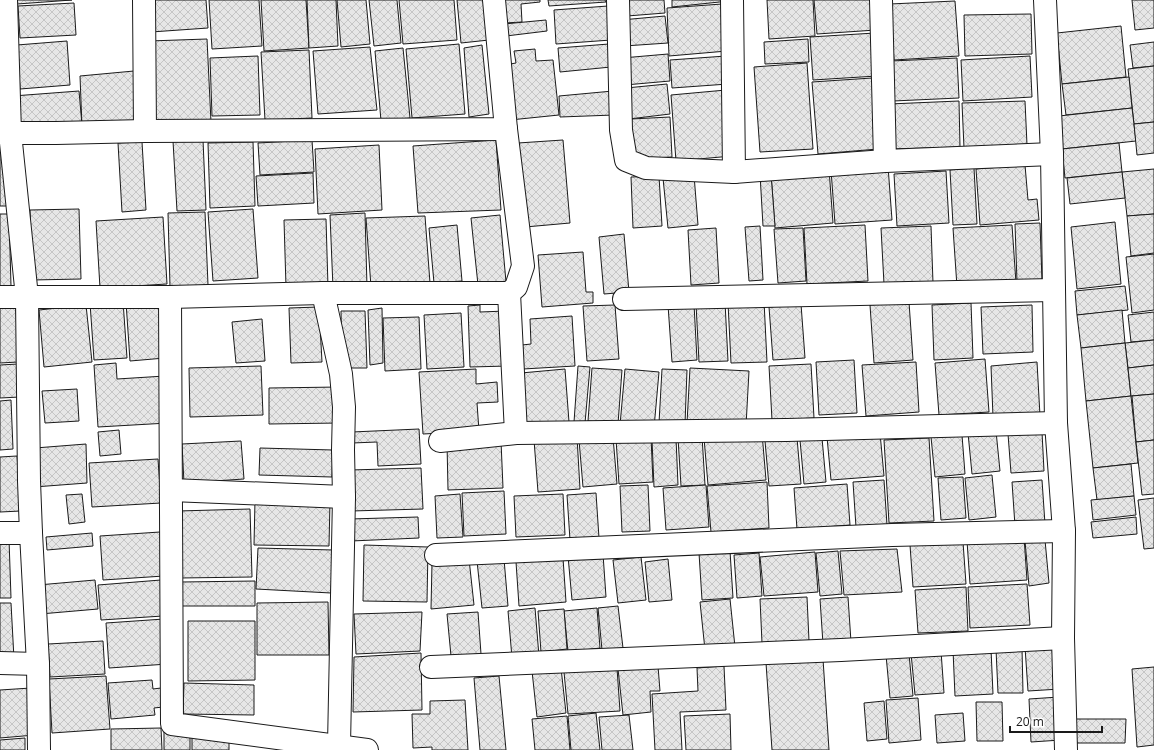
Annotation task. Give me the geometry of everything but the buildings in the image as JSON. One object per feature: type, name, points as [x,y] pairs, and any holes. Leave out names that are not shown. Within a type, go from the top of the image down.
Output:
[{"type":"street","points":[[6,0],[5,133],[27,297],[31,533],[38,664],[38,750]]},
{"type":"street","points":[[144,0],[144,131]]},
{"type":"street","points":[[0,297],[170,297],[323,293],[509,293],[516,287],[523,266],[506,129],[494,0]]},
{"type":"street","points":[[618,0],[621,130],[626,160],[646,168],[734,172],[885,161],[1052,154]]},
{"type":"street","points":[[732,0],[734,172]]},
{"type":"street","points":[[881,0],[885,161]]},
{"type":"street","points":[[1045,0],[1052,154],[1056,423],[1064,531],[1063,638],[1066,750]]},
{"type":"street","points":[[5,133],[506,129]]},
{"type":"street","points":[[624,299],[1054,290]]},
{"type":"street","points":[[323,293],[341,374],[344,408],[344,497],[339,745]]},
{"type":"street","points":[[509,293],[516,433]]},
{"type":"street","points":[[170,297],[172,724],[339,745],[367,750]]},
{"type":"street","points":[[440,441],[516,433],[787,430],[1056,423]]},
{"type":"street","points":[[171,490],[344,497]]},
{"type":"street","points":[[436,555],[892,535],[1064,531]]},
{"type":"street","points":[[0,533],[31,533]]},
{"type":"street","points":[[431,667],[841,650],[1063,638]]},
{"type":"street","points":[[0,663],[38,664]]}]
